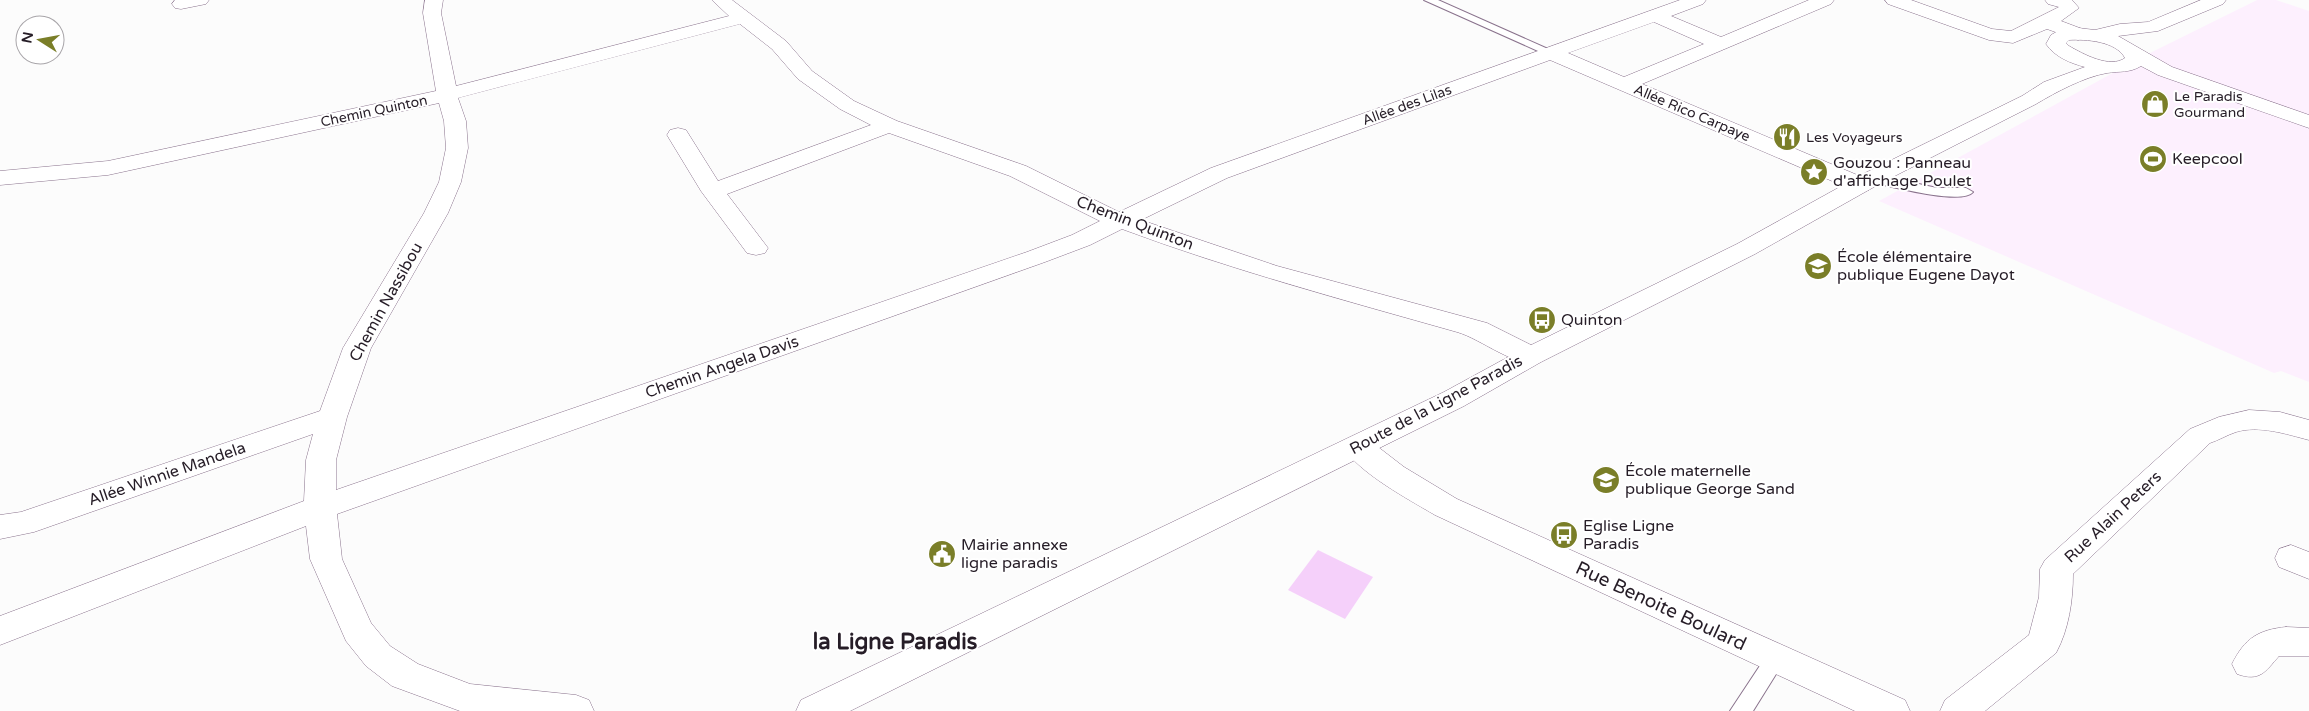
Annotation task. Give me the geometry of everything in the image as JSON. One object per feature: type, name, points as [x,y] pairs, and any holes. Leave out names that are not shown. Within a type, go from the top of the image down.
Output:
[{"type":"street","points":[[181,4],[200,0]]},
{"type":"street","name":"Chemin Nassibou","points":[[434,0],[432,13],[455,121],[457,148],[450,182],[436,213],[357,348],[332,416],[321,460],[320,508],[326,559],[358,631],[378,656],[405,675],[459,705],[576,711]]},
{"type":"street","name":"Chemin Quinton","points":[[721,0],[779,45],[805,75],[820,87],[847,105],[888,126],[1018,171],[1102,214],[1268,271],[1478,329],[1531,356]]},
{"type":"street","name":"Allée des Lilas","points":[[1122,220],[1219,173],[1697,0]]},
{"type":"street","points":[[1625,84],[1825,0]]},
{"type":"street","points":[[1894,0],[1989,34],[2013,37],[2046,22],[2070,8],[2065,3],[2054,0]]},
{"type":"street","points":[[1920,10],[1942,0]]},
{"type":"street","points":[[2208,1],[2151,27],[2086,35],[2065,35],[2058,39],[2056,44],[2066,54],[2090,63],[2112,66],[2226,93]]},
{"type":"street","points":[[1654,15],[1721,44]]},
{"type":"street","name":"Chemin Quinton","points":[[0,178],[108,168],[448,95],[742,18]]},
{"type":"street","points":[[2046,22],[2118,43],[2165,70],[2309,122]]},
{"type":"street","points":[[2131,51],[2151,27]]},
{"type":"street","name":"Route de la Ligne Paradis","points":[[814,711],[1454,399],[1531,356],[1746,249],[1867,181],[2029,100],[2051,86],[2112,66],[2134,62],[2136,60],[2131,51]]},
{"type":"street","name":"Allée Rico Carpaye","points":[[1551,53],[1867,181]]},
{"type":"street","name":"Route de la Ligne Paradis","points":[[2051,86],[2066,60],[2066,54]]},
{"type":"street","points":[[713,191],[888,126]]},
{"type":"street","points":[[678,135],[713,191],[756,248]]},
{"type":"street","name":"Chemin Angela Davis","points":[[0,631],[320,508],[1036,258],[1081,240],[1122,220]]},
{"type":"street","name":"Allée Winnie Mandela","points":[[0,527],[23,524],[332,416]]},
{"type":"street","name":"Rue Alain Peters","points":[[1958,711],[2044,643],[2056,597],[2057,569],[2200,436],[2230,424],[2258,421],[2290,424],[2309,430]]},
{"type":"street","name":"Rue Benoite Boulard","points":[[1358,446],[1393,475],[1446,508],[1892,711]]},
{"type":"street","points":[[2250,664],[2269,643],[2286,641],[2309,642]]},
{"type":"lane","points":[[1429,0],[1551,53]]},
{"type":"lane","points":[[1867,181],[1937,192],[1966,192]]},
{"type":"lane","points":[[1741,711],[1776,658]]},
{"type":"shaded area","points":[[2257,0],[2276,0],[2309,11],[2309,382],[2281,371],[2274,373],[1879,201],[2142,57]]},
{"type":"shaded area","points":[[1318,550],[1373,577],[1345,619],[1288,590]]},
{"type":"place","name":"Le Paradis Gourmand","points":[[2155,104]]},
{"type":"place","name":"Les Voyageurs","points":[[1787,137]]},
{"type":"place","name":"Keepcool","points":[[2153,159]]},
{"type":"place","name":"Gouzou : Panneau d'affichage Poulet","points":[[1814,172]]},
{"type":"place","name":"École élémentaire publique Eugene Dayot","points":[[1818,266]]},
{"type":"place","name":"Quinton","points":[[1542,320]]},
{"type":"place","name":"École maternelle publique George Sand","points":[[1606,480]]},
{"type":"place","name":"Eglise Ligne Paradis","points":[[1564,535]]},
{"type":"place","name":"Mairie annexe ligne paradis","points":[[942,554]]},
{"type":"district","name":"la Ligne Paradis","points":[[895,642]]}]
